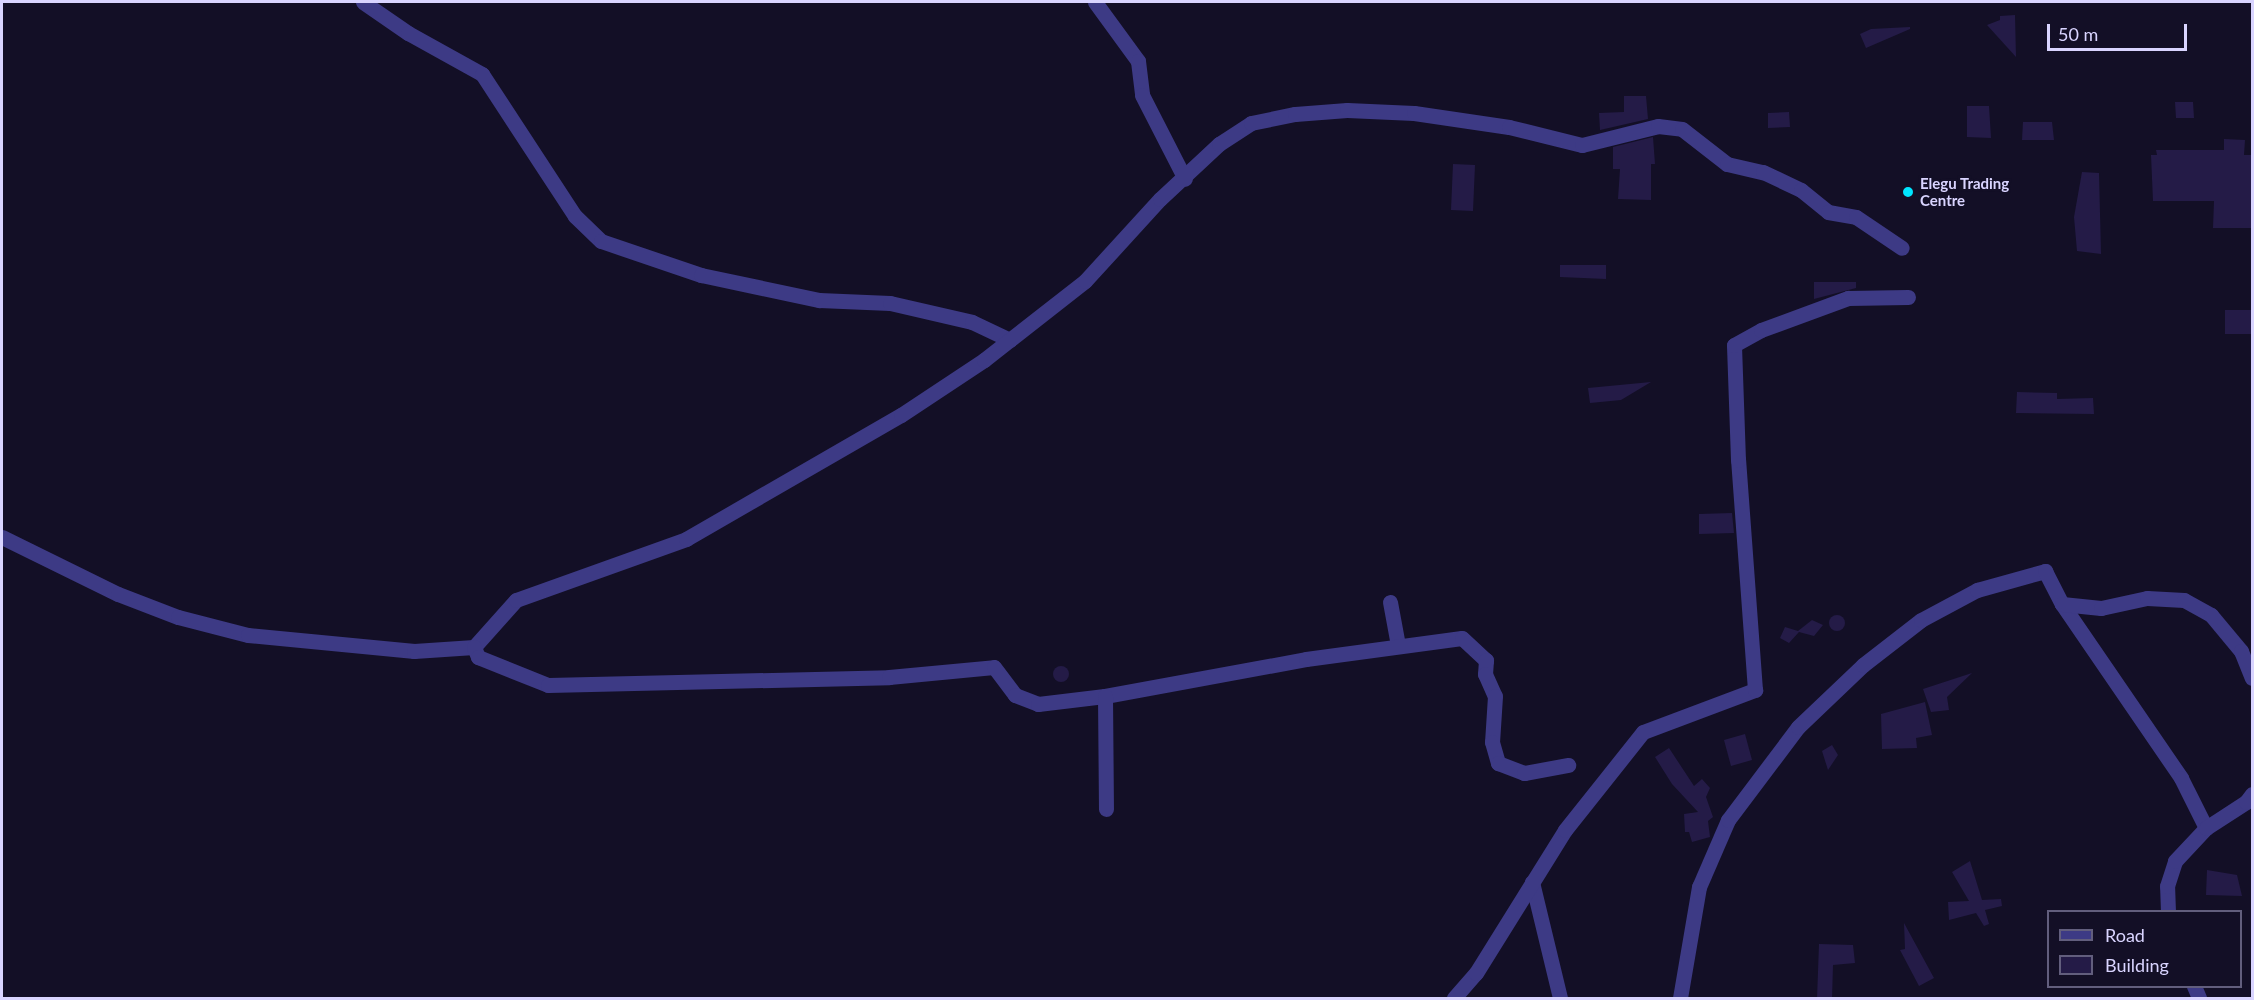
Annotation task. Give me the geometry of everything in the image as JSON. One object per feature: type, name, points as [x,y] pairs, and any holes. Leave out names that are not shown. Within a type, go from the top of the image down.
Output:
[{"type":"street","points":[[363,2],[408,33],[482,74],[575,216],[602,240],[700,275],[819,300],[890,303],[972,322],[1010,340]]},
{"type":"street","points":[[1095,2],[1138,61],[1142,95],[1185,179]]},
{"type":"street","points":[[2,537],[118,594],[178,617],[248,635],[414,651],[474,647],[516,600],[686,539],[901,415],[1010,340],[1085,282],[1160,199],[1185,179],[1219,144],[1251,123],[1295,114],[1347,110],[1414,113],[1509,127],[1582,145],[1658,126],[1682,129],[1727,164],[1763,172],[1801,190],[1828,212],[1856,217],[1902,248]]},
{"type":"street","points":[[1454,999],[1476,973],[1565,830],[1643,732],[1755,690],[1739,480],[1734,345],[1761,330],[1848,298],[1908,297]]},
{"type":"street","points":[[1680,999],[1699,887],[1724,830],[1759,776],[1798,728],[1863,665],[1905,633],[1977,590],[2045,571],[2062,604],[2181,778],[2206,828]]},
{"type":"street","points":[[2062,604],[2101,608],[2147,598],[2184,600],[2211,615],[2241,651],[2253,678]]},
{"type":"street","points":[[1390,602],[1398,645]]},
{"type":"street","points":[[474,647],[478,657],[548,685],[889,677],[994,667],[1016,695],[1038,704],[1105,696],[1398,645],[1462,638],[1471,643],[1486,660],[1485,674],[1495,696],[1492,742],[1498,763],[1524,773],[1568,765]]},
{"type":"street","points":[[1105,696],[1106,809]]},
{"type":"street","points":[[2168,910],[2167,886],[2175,861],[2206,828],[2246,802],[2253,794]]},
{"type":"street","points":[[1532,882],[1560,999]]},
{"type":"building","points":[[2015,15],[2016,57],[1987,25],[2000,20],[2000,16]]},
{"type":"building","points":[[1910,27],[1910,29],[1866,48],[1860,34],[1871,29]]},
{"type":"building","points":[[1624,96],[1646,96],[1648,119],[1600,130],[1599,113],[1624,112]]},
{"type":"building","points":[[2175,102],[2193,102],[2194,118],[2176,118]]},
{"type":"building","points":[[1967,106],[1989,106],[1991,138],[1967,137]]},
{"type":"building","points":[[1789,112],[1790,127],[1768,128],[1768,113]]},
{"type":"building","points":[[2023,122],[2052,122],[2054,140],[2022,140]]},
{"type":"building","points":[[1653,137],[1655,164],[1651,164],[1651,200],[1618,199],[1620,169],[1613,169],[1613,147]]},
{"type":"building","points":[[2224,139],[2245,140],[2244,155],[2253,155],[2253,228],[2213,228],[2214,201],[2153,201],[2151,155],[2157,155],[2156,150],[2224,150]]},
{"type":"building","points":[[1453,164],[1475,165],[1473,211],[1451,210]]},
{"type":"building","points":[[2082,172],[2099,173],[2101,254],[2077,251],[2074,217]]},
{"type":"building","points":[[1560,265],[1606,265],[1606,279],[1560,277]]},
{"type":"building","points":[[1814,282],[1856,282],[1856,288],[1814,299]]},
{"type":"building","points":[[2225,310],[2253,310],[2253,334],[2225,334]]},
{"type":"building","points":[[1651,382],[1621,400],[1590,403],[1588,388]]},
{"type":"building","points":[[2017,392],[2057,393],[2057,399],[2093,398],[2094,414],[2016,413]]},
{"type":"building","points":[[1732,513],[1734,533],[1699,534],[1699,514]]},
{"type":"building","points":[[1837,615],[1843,617],[1845,623],[1843,629],[1837,631],[1831,629],[1829,623],[1831,617]]},
{"type":"building","points":[[1812,620],[1823,625],[1814,636],[1799,632],[1789,643],[1780,638],[1785,627],[1798,631]]},
{"type":"building","points":[[1058,666],[1064,666],[1069,674],[1067,680],[1058,682],[1053,677],[1053,671]]},
{"type":"building","points":[[1972,673],[1947,697],[1949,710],[1931,712],[1923,689]]},
{"type":"building","points":[[1925,702],[1932,735],[1916,738],[1917,748],[1882,749],[1881,714]]},
{"type":"building","points":[[1745,734],[1752,760],[1731,766],[1724,740]]},
{"type":"building","points":[[1832,745],[1838,755],[1828,770],[1822,751]]},
{"type":"building","points":[[1669,748],[1694,786],[1702,779],[1710,788],[1706,797],[1713,817],[1708,821],[1710,837],[1692,842],[1689,832],[1685,832],[1684,814],[1698,812],[1672,784],[1655,757]]},
{"type":"building","points":[[1970,861],[1982,900],[2001,899],[2002,906],[1985,910],[1989,924],[1984,926],[1976,913],[1949,920],[1948,902],[1969,901],[1952,872]]},
{"type":"building","points":[[2207,870],[2237,875],[2242,896],[2206,895]]},
{"type":"building","points":[[1904,923],[1934,978],[1919,986],[1900,950],[1905,949]]},
{"type":"building","points":[[1819,944],[1853,945],[1855,963],[1833,965],[1832,999],[1817,999]]},
{"type":"place","name":"Elegu Trading Centre","points":[[1908,192]]}]
